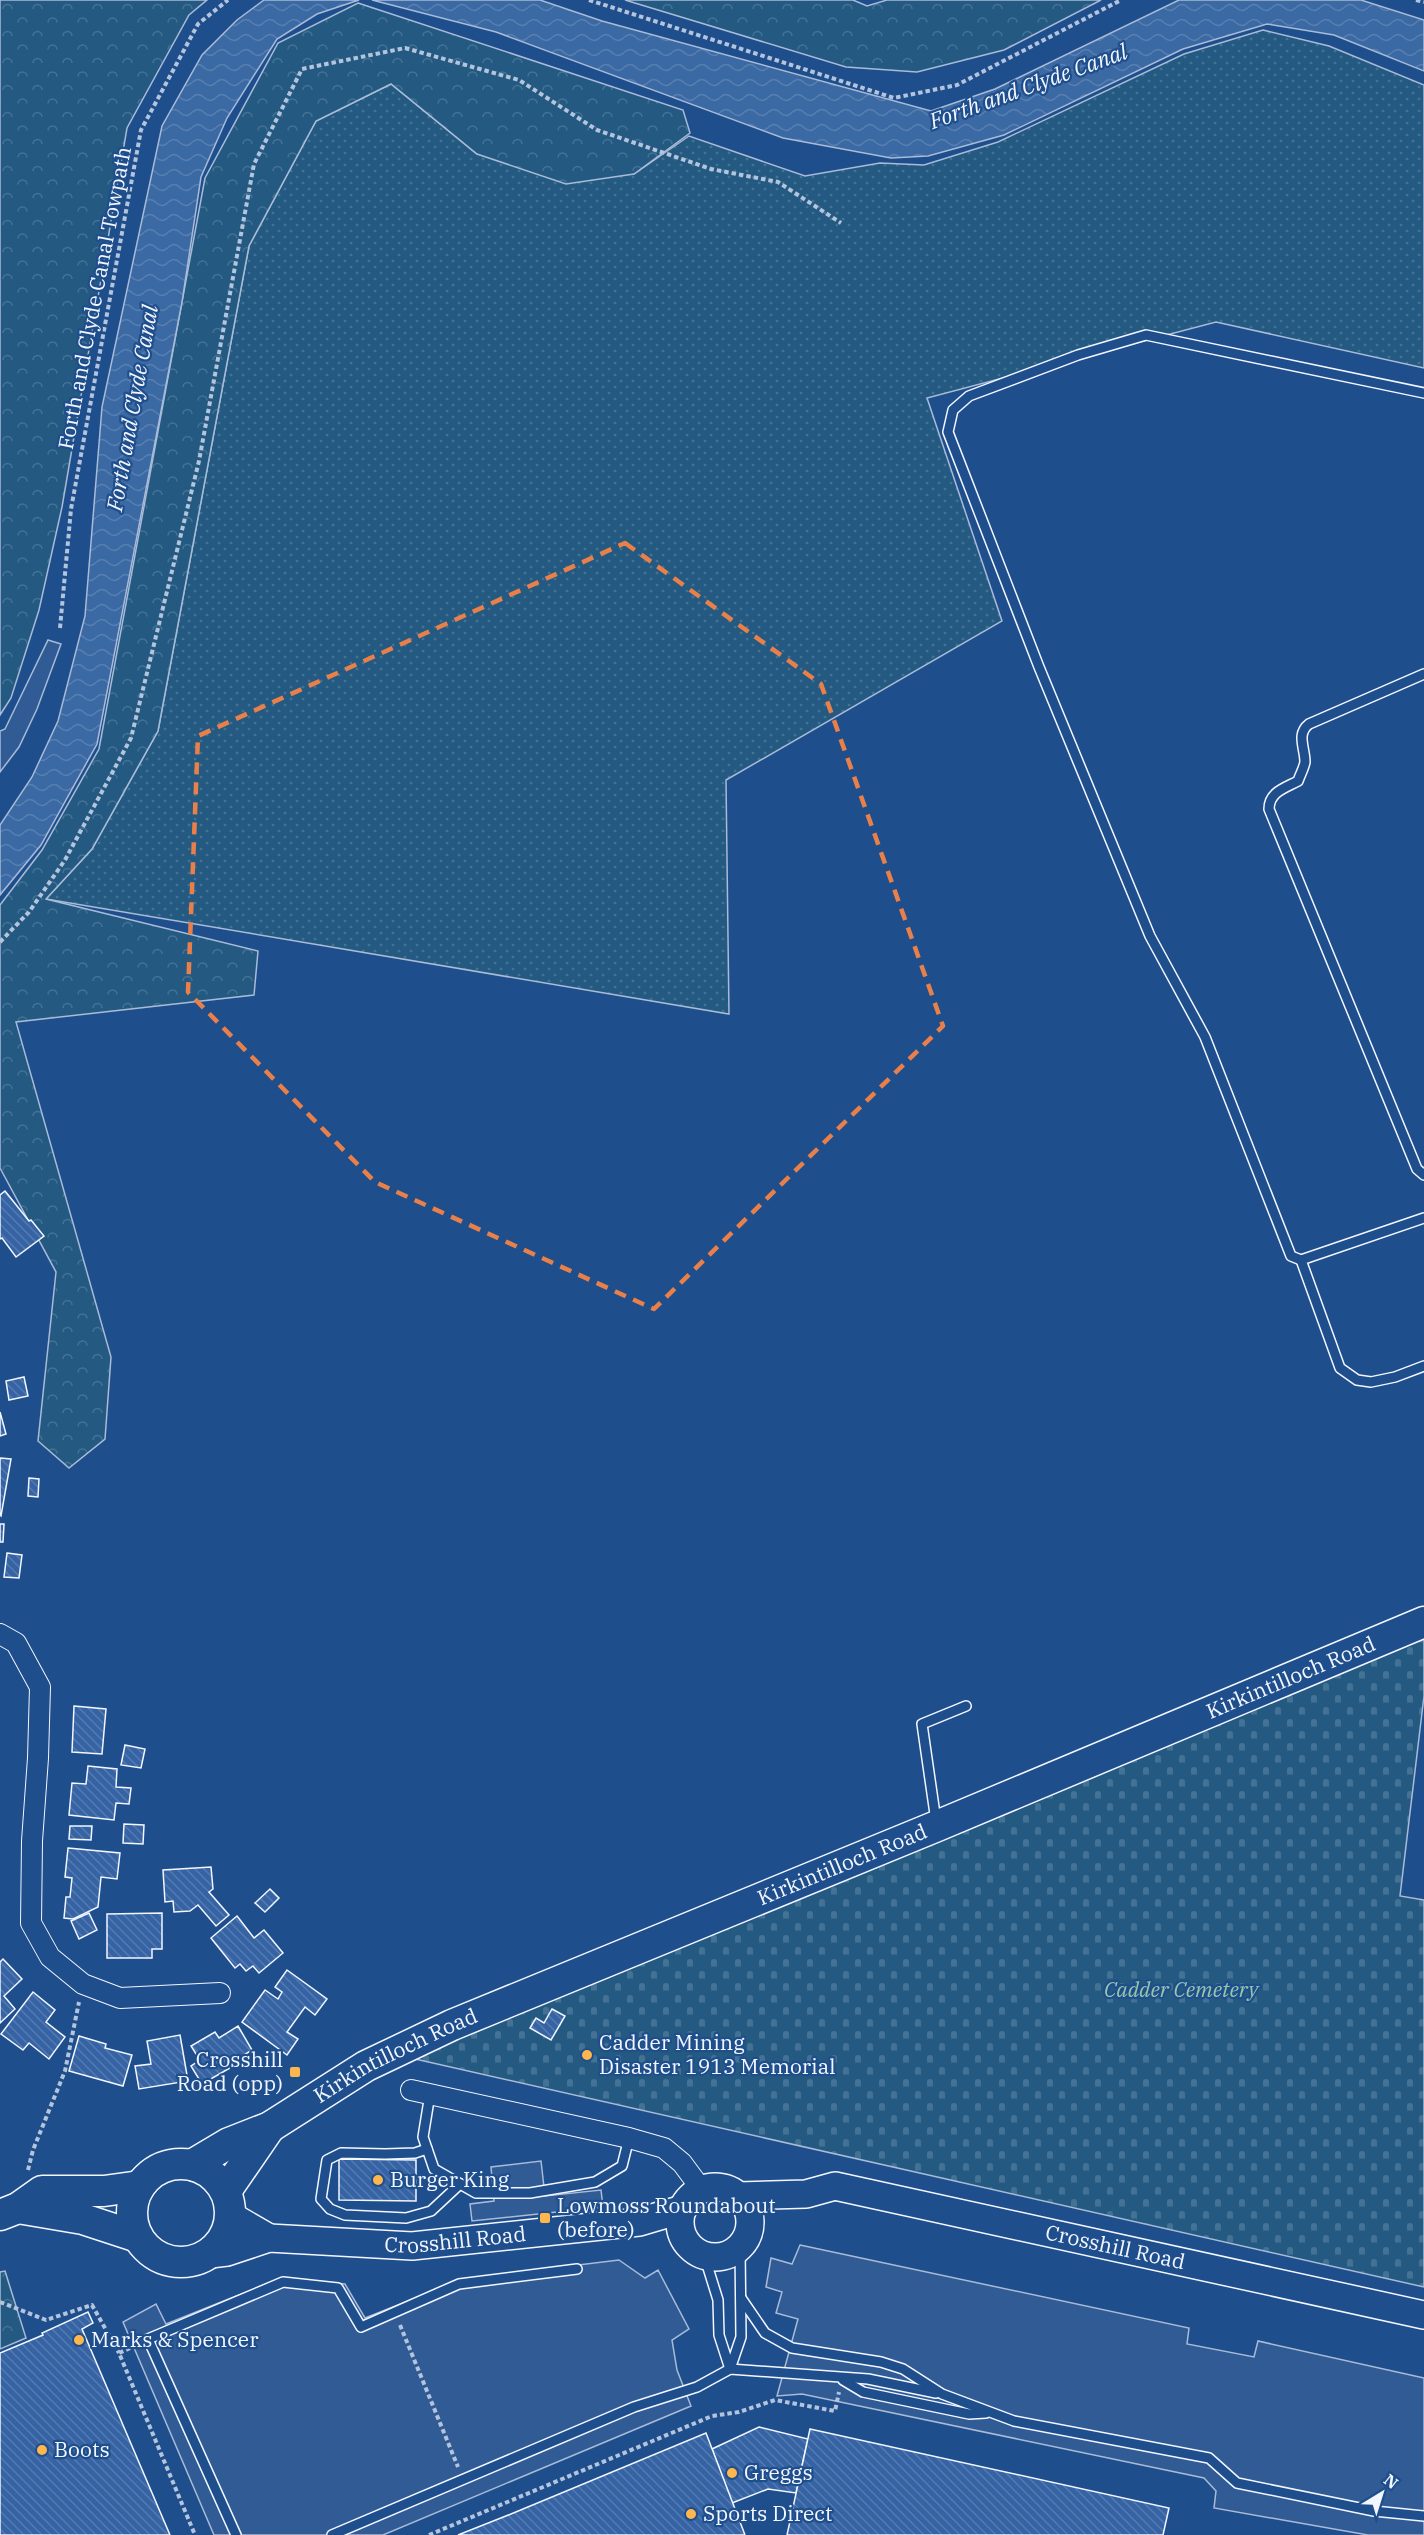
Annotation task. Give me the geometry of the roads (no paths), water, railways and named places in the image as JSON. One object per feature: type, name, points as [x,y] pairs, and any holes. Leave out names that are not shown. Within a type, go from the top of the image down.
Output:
[{"type":"main road","name":"Kirkintilloch Road","points":[[192,2165],[229,2143],[270,2127],[318,2095],[406,2045],[1424,1622]]},
{"type":"main road","name":"Kirkintilloch Road","points":[[229,2204],[270,2127]]},
{"type":"main road","points":[[177,2164],[192,2165],[206,2170],[218,2179],[229,2204],[228,2231],[221,2244],[210,2254],[191,2262],[170,2262],[151,2253],[138,2237],[132,2211],[134,2198],[140,2186],[150,2175],[163,2167],[177,2164]]},
{"type":"main road","points":[[9,2211],[42,2191],[104,2191],[140,2186]]},
{"type":"main road","name":"Crosshill Road","points":[[739,2196],[806,2194],[835,2186],[1424,2315]]},
{"type":"main road","points":[[715,2187],[728,2189],[739,2196],[750,2218],[745,2239],[723,2256],[704,2255],[691,2248],[683,2222],[687,2201],[702,2190],[715,2187]]},
{"type":"main road","name":"Crosshill Road","points":[[745,2239],[762,2219],[806,2194]]},
{"type":"main road","name":"Crosshill Road","points":[[229,2204],[269,2238]]},
{"type":"main road","points":[[9,2211],[83,2219],[138,2237]]},
{"type":"main road","name":"Crosshill Road","points":[[210,2254],[226,2252],[269,2238],[412,2246],[639,2222],[683,2222]]},
{"type":"street","points":[[0,1634],[16,1643],[40,1687],[32,1841],[31,1923],[50,1957],[83,1984],[120,1998],[220,1993]]},
{"type":"street","points":[[421,2092],[629,2138],[664,2148],[682,2163],[702,2190]]},
{"type":"lane","points":[[1424,393],[1146,335],[1078,355],[969,396],[953,410],[948,432],[1039,667],[1150,936],[1205,1037],[1291,1256],[1301,1260],[1424,1218]]},
{"type":"lane","points":[[1424,674],[1309,723],[1303,728],[1301,736],[1305,764],[1298,781],[1275,793],[1269,801],[1269,809],[1418,1169],[1424,1175]]},
{"type":"lane","points":[[1301,1260],[1340,1368],[1357,1380],[1371,1382],[1395,1377],[1424,1366]]},
{"type":"lane","points":[[937,1826],[922,1724],[966,1706]]},
{"type":"lane","points":[[421,2092],[423,2137],[434,2169],[476,2193],[530,2193],[595,2182],[622,2166],[629,2138]]},
{"type":"lane","points":[[427,2149],[385,2154],[341,2152],[327,2160],[321,2199],[330,2210],[345,2215],[406,2218],[431,2211],[460,2184]]},
{"type":"lane","points":[[730,2369],[741,2337],[745,2239]]},
{"type":"lane","points":[[704,2255],[718,2300],[719,2335],[730,2369]]},
{"type":"lane","points":[[236,2535],[148,2339],[283,2282],[338,2288],[361,2327],[459,2284],[577,2269]]},
{"type":"lane","points":[[741,2298],[765,2333],[792,2348],[881,2362],[903,2369],[942,2394]]},
{"type":"lane","points":[[332,2535],[634,2407],[697,2387],[730,2369],[841,2379],[868,2379],[942,2394],[1014,2421],[1209,2458],[1237,2483],[1374,2511],[1424,2516]]},
{"type":"lane","points":[[841,2379],[863,2392],[969,2414],[990,2413]]},
{"type":"water","name":"Forth and Clyde Canal","points":[[264,0],[359,0],[317,14],[277,39],[227,118],[201,177],[182,302],[97,744],[41,845],[0,895],[0,825],[32,777],[58,721],[85,616],[102,407],[162,126],[202,55],[237,20]]},
{"type":"water","name":"Forth and Clyde Canal","points":[[372,0],[540,0],[602,21],[931,111],[995,89],[1179,0],[1361,0],[1424,20],[1424,71],[1334,35],[1267,24],[1183,49],[1004,135],[928,156],[891,158],[783,138],[496,32]]},
{"type":"place","name":"Cadder Mining Disaster 1913 Memorial","points":[[587,2055]]},
{"type":"place","name":"Crosshill Road (opp)","points":[[295,2072]]},
{"type":"place","name":"Burger King","points":[[378,2180]]},
{"type":"place","name":"Lowmoss Roundabout (before)","points":[[545,2218]]},
{"type":"place","name":"Marks & Spencer","points":[[79,2340]]},
{"type":"place","name":"Boots","points":[[42,2450]]},
{"type":"place","name":"Greggs","points":[[732,2473]]},
{"type":"place","name":"Sports Direct","points":[[691,2514]]},
{"type":"park label","name":"Cadder Cemetery","points":[[1181,1990]]}]
